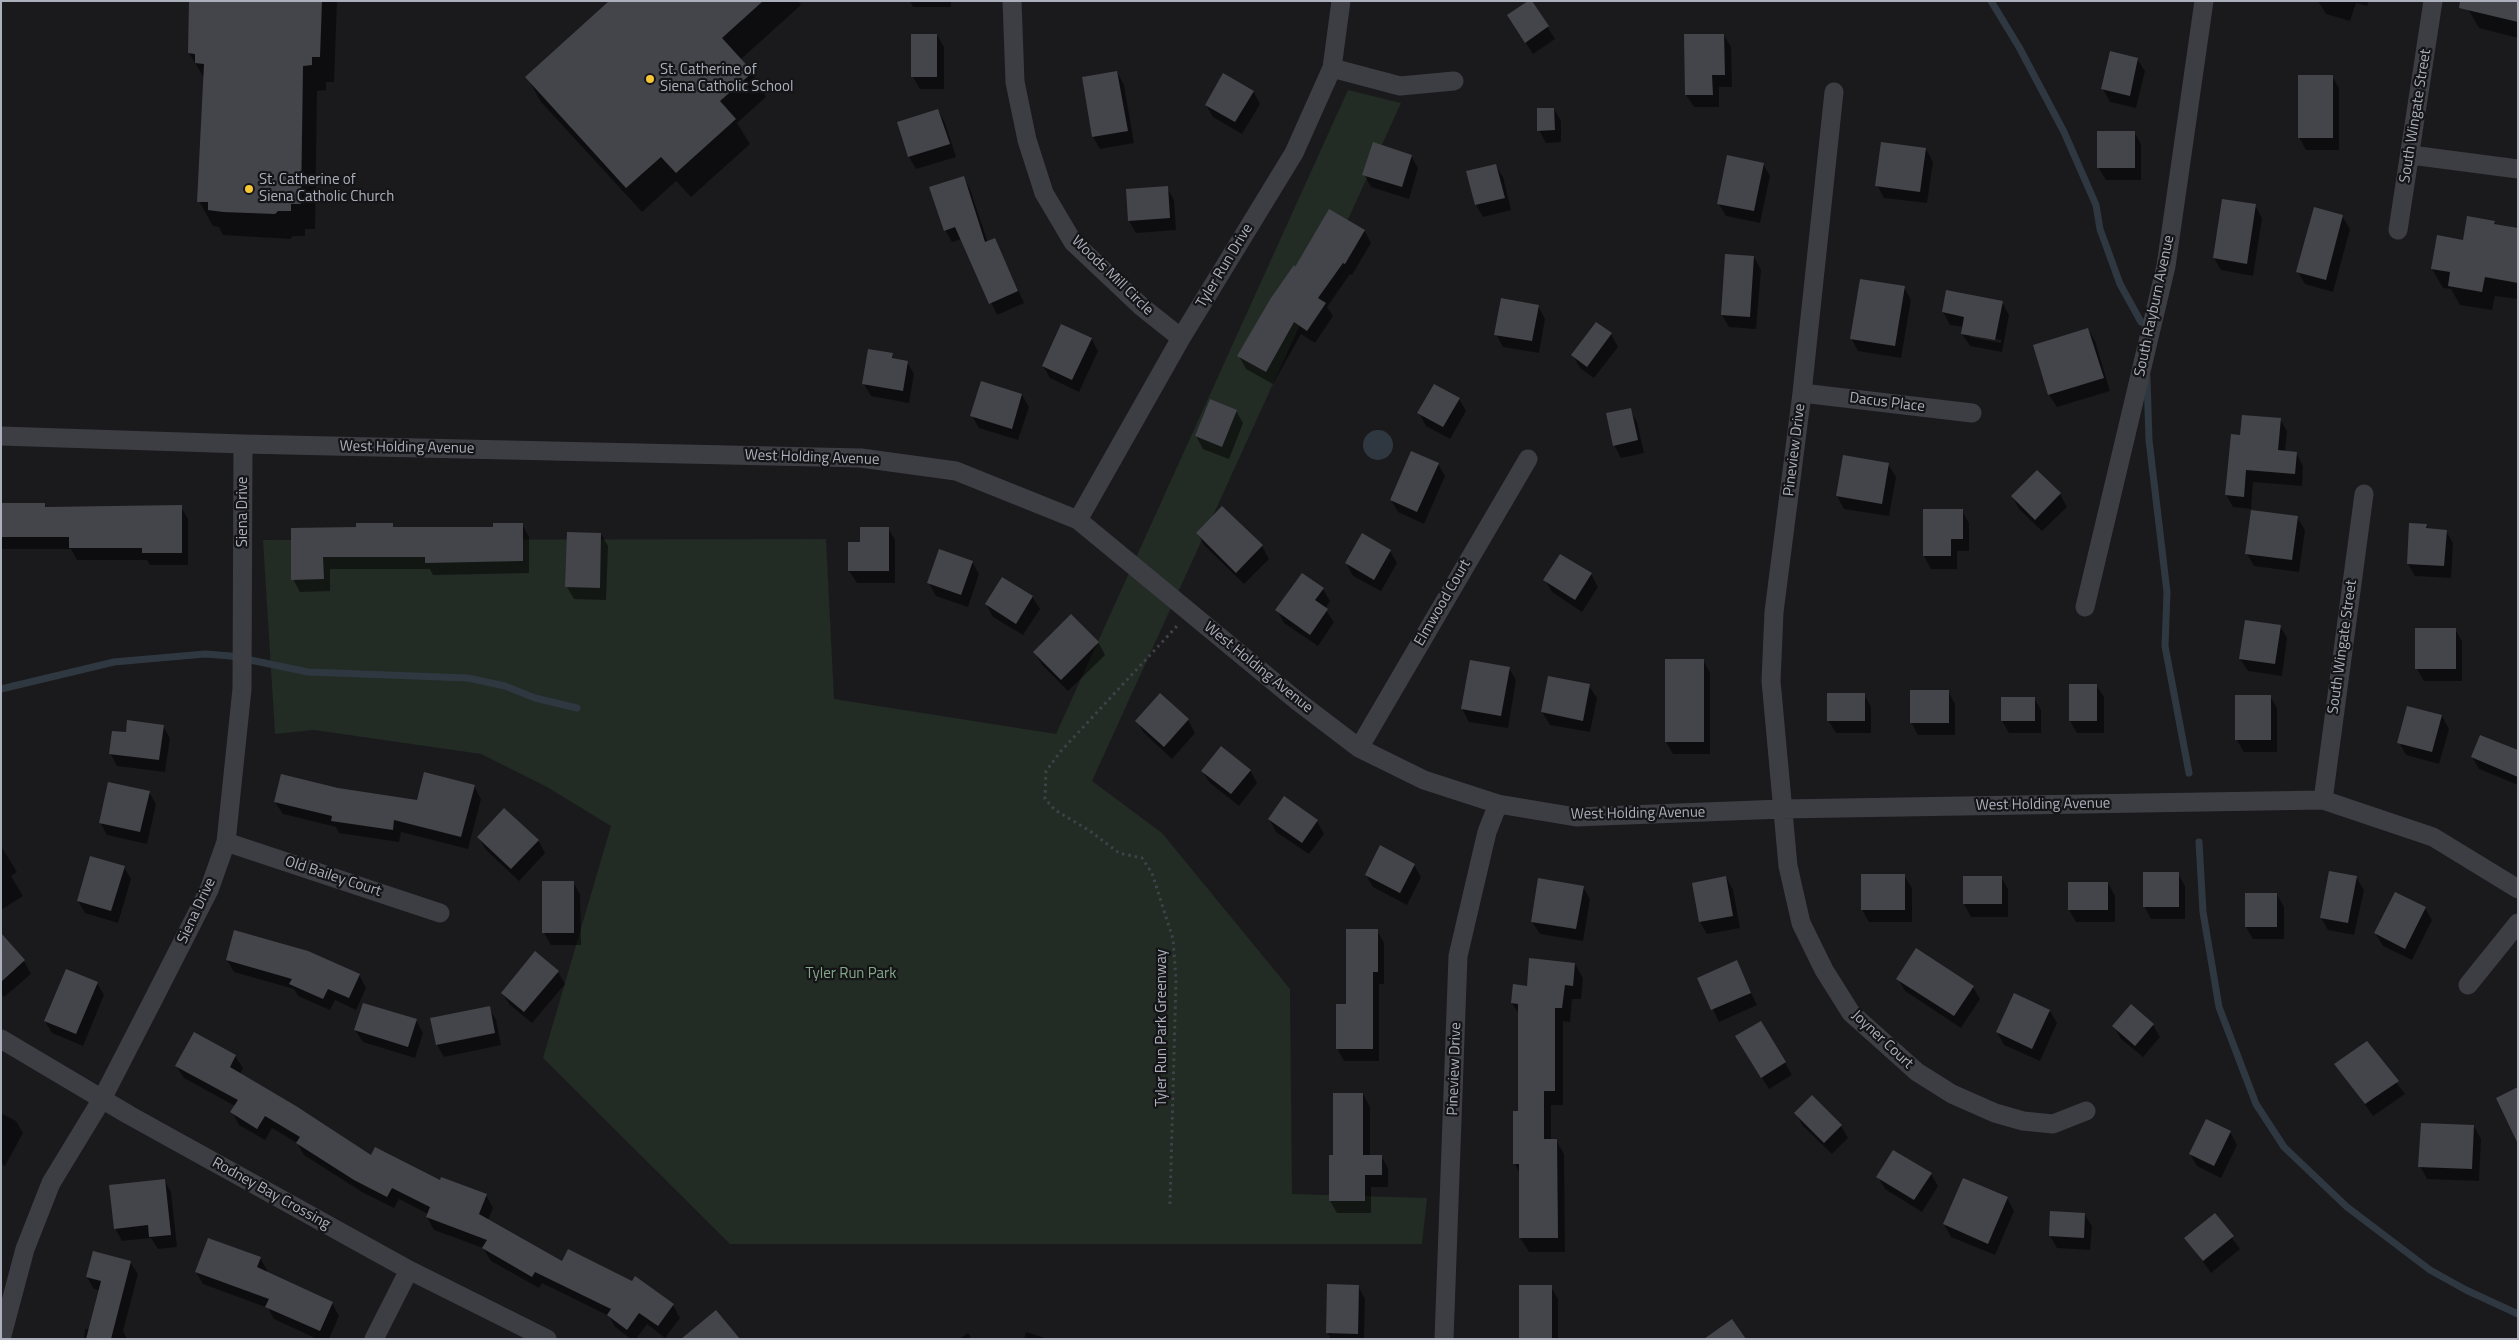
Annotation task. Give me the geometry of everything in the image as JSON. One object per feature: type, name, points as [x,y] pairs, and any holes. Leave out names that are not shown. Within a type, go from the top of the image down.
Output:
[{"type":"street","name":"Woods Mill Circle","points":[[1012,1],[1015,82],[1026,140],[1044,193],[1073,242],[1142,306],[1181,338]]},
{"type":"street","name":"Tyler Run Drive","points":[[1078,520],[1181,338],[1294,153],[1332,68],[1341,1]]},
{"type":"street","name":"South Rayburn Avenue","points":[[2086,607],[2166,266],[2204,1]]},
{"type":"street","name":"South Wingate Street","points":[[2398,230],[2411,155],[2433,1]]},
{"type":"street","points":[[1332,68],[1400,86],[1454,81]]},
{"type":"street","name":"Pineview Drive","points":[[1782,809],[1771,681],[1774,612],[1802,393],[1834,92]]},
{"type":"street","points":[[2411,155],[2518,169]]},
{"type":"street","name":"Dacus Place","points":[[1802,393],[1972,414]]},
{"type":"street","name":"West Holding Avenue","points":[[1,436],[243,444],[861,458],[956,471],[1078,520],[1296,700],[1358,748],[1424,780],[1498,804],[1576,818],[1782,809],[2322,800],[2433,837],[2518,889]]},
{"type":"street","name":"Siena Drive","points":[[1,1339],[24,1249],[52,1183],[102,1099],[209,890],[226,842],[242,689],[243,444]]},
{"type":"street","name":"Elmwood Court","points":[[1358,748],[1528,459]]},
{"type":"street","name":"South Wingate Street","points":[[2322,800],[2364,494]]},
{"type":"street","name":"Pineview Drive","points":[[1444,1339],[1458,956],[1487,832],[1498,804]]},
{"type":"street","name":"Joyner Court","points":[[1782,809],[1788,866],[1801,923],[1824,970],[1851,1013],[1917,1072],[1952,1094],[1995,1113],[2022,1121],[2053,1124],[2086,1111]]},
{"type":"street","name":"Old Bailey Court","points":[[226,842],[440,913]]},
{"type":"street","points":[[2468,985],[2518,923]]},
{"type":"street","name":"Rodney Bay Crossing","points":[[1,1039],[102,1099],[409,1270],[547,1339]]},
{"type":"street","points":[[374,1339],[409,1270]]},
{"type":"path","name":"Tyler Run Park Greenway","points":[[1170,1204],[1176,980],[1173,939],[1152,873],[1142,858],[1119,853],[1055,810],[1045,799],[1046,771],[1061,751],[1190,612]]},
{"type":"green space","name":"Tyler Run Park","points":[[1348,90],[1401,103],[1092,781],[1162,833],[1290,989],[1292,1194],[1427,1198],[1422,1244],[730,1244],[543,1058],[611,826],[547,787],[481,754],[314,730],[275,734],[263,540],[826,539],[834,699],[1056,734]]},
{"type":"shaded area","points":[[1378,430],[1389,434],[1393,445],[1389,456],[1378,460],[1367,456],[1363,445],[1367,434]]},
{"type":"building","points":[[189,1],[322,1],[320,57],[312,57],[312,65],[303,66],[301,204],[291,204],[291,211],[278,211],[275,214],[223,212],[208,210],[208,202],[197,202],[204,64],[195,63],[195,54],[188,53]]},
{"type":"building","points":[[609,1],[763,1],[722,38],[753,72],[720,101],[736,119],[676,173],[661,157],[626,188],[525,77]]},
{"type":"building","points":[[1528,1],[1532,1],[1549,26],[1525,43],[1507,15]]},
{"type":"building","points":[[2460,1],[2518,1],[2518,22],[2459,8]]},
{"type":"building","points":[[911,34],[937,34],[937,77],[911,77]]},
{"type":"building","points":[[1684,34],[1724,34],[1725,75],[1712,75],[1713,95],[1685,95]]},
{"type":"building","points":[[2110,51],[2138,58],[2130,96],[2101,89]]},
{"type":"building","points":[[1117,71],[1128,131],[1092,137],[1082,77]]},
{"type":"building","points":[[1223,73],[1254,91],[1235,122],[1205,105]]},
{"type":"building","points":[[2298,75],[2333,75],[2333,138],[2298,138]]},
{"type":"building","points":[[1537,108],[1554,108],[1555,130],[1537,131]]},
{"type":"building","points":[[938,109],[950,144],[908,157],[897,122]]},
{"type":"building","points":[[2097,131],[2135,131],[2135,168],[2097,168]]},
{"type":"building","points":[[1373,142],[1412,155],[1402,187],[1362,175]]},
{"type":"building","points":[[1881,142],[1926,148],[1920,192],[1875,186]]},
{"type":"building","points":[[1727,155],[1764,163],[1754,211],[1717,204]]},
{"type":"building","points":[[1496,164],[1505,198],[1475,205],[1466,171]]},
{"type":"building","points":[[964,176],[985,242],[995,238],[1018,291],[989,304],[955,227],[944,231],[929,187]]},
{"type":"building","points":[[1168,186],[1170,218],[1128,221],[1126,189]]},
{"type":"building","points":[[2222,199],[2256,204],[2247,264],[2213,258]]},
{"type":"building","points":[[2314,207],[2343,215],[2326,280],[2296,272]]},
{"type":"building","points":[[1329,209],[1365,230],[1345,264],[1343,263],[1318,298],[1326,303],[1307,331],[1294,322],[1266,372],[1237,356],[1271,298],[1294,265],[1295,267]]},
{"type":"building","points":[[2467,216],[2495,221],[2494,224],[2518,228],[2518,283],[2485,277],[2482,292],[2448,286],[2450,272],[2431,269],[2437,235],[2463,240]]},
{"type":"building","points":[[1725,254],[1754,256],[1750,317],[1721,315]]},
{"type":"building","points":[[1860,279],[1905,286],[1895,346],[1850,339]]},
{"type":"building","points":[[1946,290],[2003,301],[1995,340],[1961,334],[1964,317],[1942,312]]},
{"type":"building","points":[[1501,298],[1539,305],[1532,341],[1494,335]]},
{"type":"building","points":[[1596,322],[1612,333],[1587,367],[1571,355]]},
{"type":"building","points":[[1061,324],[1092,338],[1072,380],[1042,366]]},
{"type":"building","points":[[2088,328],[2104,378],[2048,395],[2033,345]]},
{"type":"building","points":[[868,349],[893,353],[892,358],[908,361],[903,391],[862,384]]},
{"type":"building","points":[[981,381],[1022,394],[1012,429],[970,416]]},
{"type":"building","points":[[1434,384],[1460,398],[1443,427],[1417,413]]},
{"type":"building","points":[[1210,399],[1237,410],[1222,447],[1195,436]]},
{"type":"building","points":[[1631,408],[1638,440],[1613,446],[1606,413]]},
{"type":"building","points":[[2242,415],[2281,418],[2278,450],[2297,452],[2295,474],[2246,470],[2244,497],[2225,495],[2231,434],[2240,435]]},
{"type":"building","points":[[1411,451],[1439,463],[1417,512],[1390,500]]},
{"type":"building","points":[[1843,455],[1889,463],[1882,504],[1836,496]]},
{"type":"building","points":[[2037,470],[2061,493],[2035,520],[2011,496]]},
{"type":"building","points":[[1,503],[45,503],[45,507],[182,505],[182,553],[142,553],[142,548],[69,548],[69,537],[1,537]]},
{"type":"building","points":[[1222,506],[1263,545],[1236,573],[1196,533]]},
{"type":"building","points":[[1923,509],[1963,509],[1963,539],[1951,539],[1951,556],[1923,556]]},
{"type":"building","points":[[2251,510],[2298,516],[2292,560],[2245,554]]},
{"type":"building","points":[[356,523],[393,523],[393,527],[493,527],[493,523],[523,523],[523,561],[425,563],[425,557],[323,557],[324,579],[291,580],[291,528],[356,527]]},
{"type":"building","points":[[2409,523],[2427,524],[2426,528],[2447,530],[2444,566],[2407,564]]},
{"type":"building","points":[[860,527],[889,527],[889,571],[848,571],[848,542],[860,542]]},
{"type":"building","points":[[567,532],[601,533],[600,588],[565,587]]},
{"type":"building","points":[[1362,533],[1391,550],[1374,580],[1345,563]]},
{"type":"building","points":[[939,549],[973,561],[961,595],[927,583]]},
{"type":"building","points":[[1560,554],[1592,573],[1575,600],[1543,580]]},
{"type":"building","points":[[1302,573],[1324,588],[1315,600],[1328,609],[1310,635],[1275,610]]},
{"type":"building","points":[[1002,577],[1033,596],[1016,624],[985,604]]},
{"type":"building","points":[[1071,614],[1099,642],[1061,680],[1033,652]]},
{"type":"building","points":[[2245,620],[2281,625],[2275,664],[2239,659]]},
{"type":"building","points":[[2415,628],[2456,628],[2456,669],[2415,669]]},
{"type":"building","points":[[1665,659],[1704,659],[1704,742],[1665,742]]},
{"type":"building","points":[[1470,660],[1510,667],[1501,716],[1461,709]]},
{"type":"building","points":[[1548,676],[1590,684],[1583,721],[1541,712]]},
{"type":"building","points":[[2069,684],[2097,684],[2097,721],[2069,721]]},
{"type":"building","points":[[1910,690],[1949,690],[1949,723],[1910,723]]},
{"type":"building","points":[[1160,693],[1189,719],[1164,747],[1135,721]]},
{"type":"building","points":[[1827,693],[1865,693],[1865,721],[1827,721]]},
{"type":"building","points":[[2235,695],[2271,695],[2271,740],[2235,740]]},
{"type":"building","points":[[2001,697],[2035,697],[2035,721],[2001,721]]},
{"type":"building","points":[[2407,706],[2442,715],[2432,752],[2397,743]]},
{"type":"building","points":[[127,720],[164,725],[159,760],[109,754],[112,731],[126,732]]},
{"type":"building","points":[[2480,735],[2518,750],[2518,777],[2471,757]]},
{"type":"building","points":[[1221,746],[1251,770],[1231,794],[1201,771]]},
{"type":"building","points":[[424,772],[475,785],[461,837],[394,820],[393,830],[331,821],[332,816],[274,802],[281,774],[338,788],[417,800]]},
{"type":"building","points":[[108,782],[150,791],[140,832],[99,823]]},
{"type":"building","points":[[1284,796],[1318,820],[1302,843],[1268,819]]},
{"type":"building","points":[[504,808],[539,840],[511,869],[477,837]]},
{"type":"building","points":[[1380,845],[1415,864],[1400,893],[1365,875]]},
{"type":"building","points":[[90,856],[125,866],[111,911],[77,901]]},
{"type":"building","points":[[2329,871],[2357,876],[2348,923],[2320,918]]},
{"type":"building","points":[[2143,872],[2179,872],[2179,907],[2143,907]]},
{"type":"building","points":[[1861,874],[1905,874],[1905,910],[1861,910]]},
{"type":"building","points":[[1726,876],[1733,916],[1699,922],[1692,883]]},
{"type":"building","points":[[1963,876],[2002,876],[2002,904],[1963,904]]},
{"type":"building","points":[[1538,878],[1584,886],[1576,929],[1531,922]]},
{"type":"building","points":[[542,881],[574,881],[574,933],[542,933]]},
{"type":"building","points":[[2068,882],[2108,882],[2108,910],[2068,910]]},
{"type":"building","points":[[2395,892],[2426,907],[2405,949],[2374,933]]},
{"type":"building","points":[[2245,893],[2277,893],[2277,927],[2245,927]]},
{"type":"building","points":[[1346,929],[1378,929],[1378,972],[1373,972],[1373,1049],[1336,1049],[1336,1004],[1346,1004]]},
{"type":"building","points":[[234,930],[308,951],[360,974],[349,998],[328,989],[323,999],[289,984],[292,979],[226,960]]},
{"type":"building","points":[[1,933],[25,960],[1,982]]},
{"type":"building","points":[[1916,948],[1974,986],[1954,1016],[1896,979]]},
{"type":"building","points":[[535,951],[559,971],[524,1012],[501,993]]},
{"type":"building","points":[[1529,958],[1575,963],[1573,986],[1565,985],[1562,1008],[1555,1008],[1555,1091],[1544,1091],[1544,1139],[1557,1139],[1558,1238],[1519,1238],[1519,1164],[1513,1164],[1513,1111],[1518,1111],[1518,1004],[1511,1003],[1513,984],[1527,986]]},
{"type":"building","points":[[1737,960],[1751,993],[1711,1010],[1697,978]]},
{"type":"building","points":[[66,969],[98,982],[76,1034],[44,1021]]},
{"type":"building","points":[[2014,993],[2050,1010],[2032,1049],[1996,1032]]},
{"type":"building","points":[[363,1003],[417,1019],[408,1047],[354,1030]]},
{"type":"building","points":[[2131,1004],[2154,1024],[2135,1046],[2112,1026]]},
{"type":"building","points":[[490,1006],[495,1033],[436,1045],[430,1018]]},
{"type":"building","points":[[1761,1021],[1786,1062],[1761,1078],[1735,1036]]},
{"type":"building","points":[[194,1032],[236,1055],[230,1067],[296,1106],[371,1155],[375,1147],[440,1180],[441,1177],[487,1194],[479,1214],[562,1261],[568,1249],[632,1281],[635,1276],[674,1304],[658,1326],[639,1313],[627,1330],[607,1315],[611,1309],[535,1272],[532,1277],[482,1248],[487,1240],[426,1217],[430,1207],[392,1188],[387,1197],[354,1180],[296,1143],[300,1137],[265,1116],[257,1129],[230,1112],[238,1100],[175,1066]]},
{"type":"building","points":[[2367,1041],[2399,1081],[2365,1104],[2334,1064]]},
{"type":"building","points":[[2518,1087],[2518,1144],[2496,1098]]},
{"type":"building","points":[[1333,1093],[1363,1093],[1363,1155],[1382,1155],[1382,1175],[1365,1175],[1365,1201],[1329,1201],[1329,1155],[1333,1155]]},
{"type":"building","points":[[1812,1095],[1842,1125],[1824,1143],[1794,1113]]},
{"type":"building","points":[[2206,1119],[2231,1131],[2214,1166],[2189,1154]]},
{"type":"building","points":[[2421,1123],[2474,1125],[2472,1169],[2418,1167]]},
{"type":"building","points":[[1893,1150],[1932,1173],[1914,1200],[1876,1177]]},
{"type":"building","points":[[1963,1178],[2008,1197],[1988,1244],[1943,1224]]},
{"type":"building","points":[[165,1179],[171,1235],[149,1237],[148,1225],[114,1229],[109,1185]]},
{"type":"building","points":[[2050,1211],[2085,1213],[2084,1238],[2049,1236]]},
{"type":"building","points":[[2215,1213],[2234,1236],[2203,1261],[2184,1238]]},
{"type":"building","points":[[208,1238],[261,1257],[257,1267],[333,1302],[320,1331],[265,1307],[269,1299],[195,1272]]},
{"type":"building","points":[[93,1251],[131,1261],[111,1339],[86,1339],[101,1281],[86,1277]]},
{"type":"building","points":[[1327,1284],[1359,1285],[1358,1334],[1326,1333]]},
{"type":"building","points":[[1519,1285],[1552,1285],[1552,1339],[1519,1339]]},
{"type":"building","points":[[716,1310],[740,1339],[681,1339]]},
{"type":"building","points":[[1732,1319],[1746,1339],[1704,1339]]},
{"type":"waterway","points":[[1991,1],[2019,47],[2064,132],[2096,205],[2100,229],[2120,284],[2141,322]]},
{"type":"waterway","points":[[2147,377],[2149,440],[2167,592],[2165,646],[2189,773]]},
{"type":"waterway","points":[[1,689],[114,662],[205,654],[231,656],[308,672],[468,678],[505,686],[535,698],[577,708]]},
{"type":"waterway","points":[[2199,842],[2203,912],[2219,1007],[2256,1104],[2284,1147],[2347,1207],[2430,1270],[2466,1290],[2518,1314]]},
{"type":"place","name":"St. Catherine of Siena Catholic School","points":[[650,79]]},
{"type":"place","name":"St. Catherine of Siena Catholic Church","points":[[249,189]]}]
